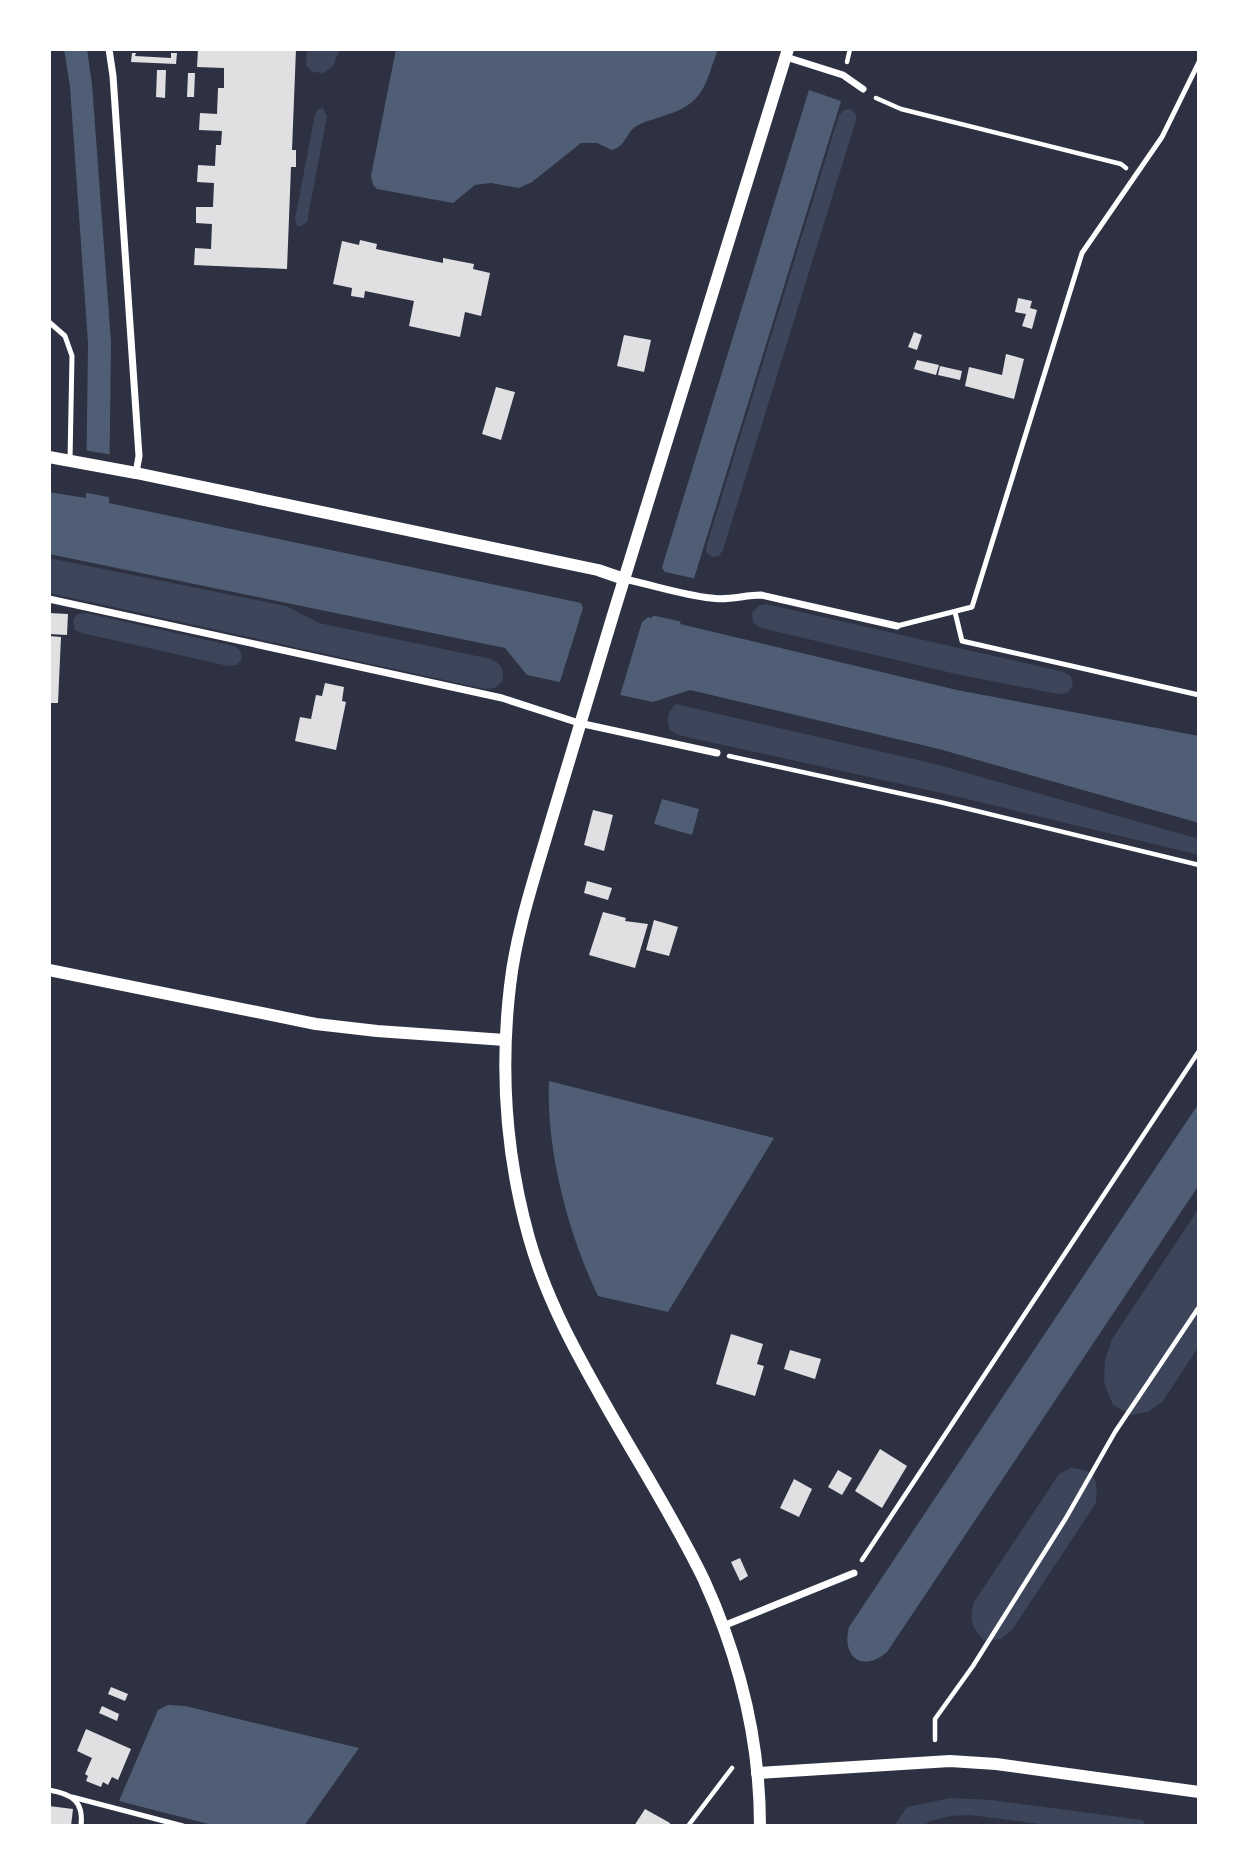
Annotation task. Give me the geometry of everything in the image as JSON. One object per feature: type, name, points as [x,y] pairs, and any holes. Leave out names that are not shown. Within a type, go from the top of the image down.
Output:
[{"type":"street","points":[[109,49],[139,456],[136,473]]},
{"type":"street","points":[[760,1826],[757,1773],[746,1704],[723,1626],[697,1568],[566,1335],[546,1289],[530,1241],[517,1192],[509,1142],[505,1040],[510,983],[520,926],[579,723],[787,53],[843,75],[863,89]]},
{"type":"street","points":[[49,457],[598,570],[624,579],[698,596],[727,599],[744,595],[761,596],[897,626]]},
{"type":"street","points":[[49,599],[502,698],[579,723],[718,753]]},
{"type":"street","points":[[49,970],[316,1024],[505,1040]]},
{"type":"street","points":[[723,1626],[854,1573]]},
{"type":"street","points":[[757,1773],[926,1761],[973,1762],[1199,1792]]},
{"type":"lane","points":[[897,626],[972,607],[1082,253],[1162,137],[1199,62]]},
{"type":"lane","points":[[49,322],[65,336],[72,356],[74,462]]},
{"type":"lane","points":[[955,612],[962,641],[1199,695]]},
{"type":"lane","points":[[49,1790],[183,1826]]},
{"type":"lane","points":[[72,1797],[82,1814],[81,1826]]},
{"type":"path","points":[[863,89],[901,109],[1121,164],[1136,175]]},
{"type":"path","points":[[718,753],[944,803],[1199,865]]},
{"type":"path","points":[[854,1573],[1199,1051]]},
{"type":"path","points":[[935,1740],[935,1719],[973,1666],[1066,1518],[1115,1432],[1199,1307]]},
{"type":"path","points":[[688,1826],[732,1768]]},
{"type":"shaded area","points":[[64,49],[87,49],[92,84],[111,342],[109,503],[652,618],[663,564],[809,90],[841,101],[680,624],[957,690],[1199,736],[1199,823],[939,749],[690,690],[653,702],[527,675],[505,648],[49,554],[49,492],[86,498],[88,343],[70,87]]},
{"type":"shaded area","points":[[307,49],[340,49],[333,66],[324,73],[312,72],[306,65]]},
{"type":"shaded area","points":[[396,49],[718,49],[702,91],[689,105],[635,127],[617,148],[612,150],[597,143],[581,143],[532,182],[519,188],[491,183],[475,185],[453,203],[377,189],[373,185],[371,176]]},
{"type":"shaded area","points":[[323,108],[327,116],[307,222],[299,227],[295,219],[315,114],[318,109]]},
{"type":"shaded area","points":[[851,109],[856,114],[856,120],[723,550],[719,556],[712,557],[706,552],[707,544],[839,115],[844,110]]},
{"type":"shaded area","points":[[49,558],[286,606],[319,623],[491,659],[502,668],[502,682],[495,688],[485,689],[49,593]]},
{"type":"shaded area","points":[[766,604],[1064,672],[1071,677],[1073,686],[1067,693],[1058,694],[960,675],[761,628],[753,623],[752,613],[758,606]]},
{"type":"shaded area","points":[[86,613],[234,646],[240,650],[242,658],[237,665],[228,666],[82,633],[75,630],[73,621],[77,614]]},
{"type":"shaded area","points":[[676,704],[935,764],[1199,839],[1199,855],[946,794],[678,735],[670,730],[668,722],[669,713]]},
{"type":"shaded area","points":[[662,799],[699,809],[692,835],[654,824]]},
{"type":"shaded area","points":[[549,1081],[774,1138],[668,1312],[598,1296],[577,1246],[561,1191],[551,1135]]},
{"type":"shaded area","points":[[1199,1103],[1199,1185],[887,1652],[870,1661],[856,1659],[848,1647],[849,1627]]},
{"type":"shaded area","points":[[1199,1208],[1199,1346],[1163,1401],[1148,1412],[1131,1415],[1113,1405],[1104,1383],[1105,1360],[1112,1339]]},
{"type":"shaded area","points":[[1071,1468],[1086,1471],[1094,1477],[1096,1503],[1012,1630],[1001,1639],[985,1641],[972,1623],[974,1602],[1059,1474]]},
{"type":"shaded area","points":[[168,1705],[185,1706],[359,1748],[304,1826],[216,1826],[119,1801],[158,1710]]},
{"type":"shaded area","points":[[950,1798],[991,1800],[1142,1820],[1147,1826],[1055,1826],[970,1815],[951,1816],[930,1821],[923,1826],[894,1826],[907,1807]]},
{"type":"pier","points":[[84,450],[113,455],[113,498],[83,492]]},
{"type":"pier","points":[[660,565],[665,572],[697,579],[684,622],[692,624],[651,615]]},
{"type":"pier","points":[[579,599],[651,615],[642,622],[619,699],[559,685],[583,608]]},
{"type":"building","points":[[198,49],[296,49],[292,150],[296,150],[296,167],[291,167],[287,269],[194,265],[195,248],[211,249],[212,224],[196,223],[196,207],[213,207],[214,183],[197,182],[198,165],[215,166],[216,145],[221,145],[222,131],[199,130],[200,113],[217,114],[218,88],[224,88],[224,68],[197,67]]},
{"type":"building","points":[[132,53],[136,53],[135,56],[171,58],[171,53],[177,53],[176,64],[131,62]]},
{"type":"building","points":[[157,70],[166,70],[165,98],[156,97]]},
{"type":"building","points":[[188,73],[195,73],[194,97],[187,97]]},
{"type":"building","points":[[360,240],[377,244],[376,249],[443,263],[443,258],[474,264],[473,269],[490,273],[481,316],[465,312],[460,337],[409,326],[414,301],[365,291],[364,298],[351,296],[352,288],[333,284],[342,241],[359,245]]},
{"type":"building","points":[[1018,298],[1032,301],[1030,308],[1037,310],[1032,329],[1022,326],[1026,314],[1015,312]]},
{"type":"building","points":[[914,332],[922,335],[917,350],[908,347]]},
{"type":"building","points":[[624,335],[651,340],[644,372],[617,366]]},
{"type":"building","points":[[1006,354],[1024,359],[1014,399],[965,386],[969,367],[1002,375]]},
{"type":"building","points":[[917,360],[939,365],[936,375],[914,369]]},
{"type":"building","points":[[940,366],[962,371],[960,380],[938,375]]},
{"type":"building","points":[[496,387],[515,392],[501,440],[482,434]]},
{"type":"building","points":[[49,613],[68,614],[67,635],[49,634]]},
{"type":"building","points":[[49,636],[61,637],[58,703],[49,703]]},
{"type":"building","points":[[325,683],[344,687],[342,701],[346,702],[336,750],[295,741],[300,717],[311,719],[316,695],[322,696]]},
{"type":"building","points":[[593,810],[613,815],[604,851],[584,845]]},
{"type":"building","points":[[587,881],[612,888],[608,900],[584,893]]},
{"type":"building","points":[[603,912],[626,918],[625,921],[648,924],[635,968],[589,955]]},
{"type":"building","points":[[654,920],[678,927],[669,956],[646,950]]},
{"type":"building","points":[[731,1334],[763,1344],[757,1364],[764,1366],[755,1396],[716,1384]]},
{"type":"building","points":[[790,1350],[821,1359],[815,1379],[784,1369]]},
{"type":"building","points":[[880,1449],[907,1466],[882,1508],[855,1491]]},
{"type":"building","points":[[838,1470],[852,1478],[842,1495],[828,1487]]},
{"type":"building","points":[[794,1479],[812,1489],[799,1517],[780,1508]]},
{"type":"building","points":[[740,1558],[748,1576],[740,1581],[731,1562]]},
{"type":"building","points":[[111,1687],[128,1694],[125,1701],[108,1694]]},
{"type":"building","points":[[102,1706],[119,1714],[117,1721],[99,1713]]},
{"type":"building","points":[[86,1729],[131,1749],[118,1780],[112,1777],[108,1785],[103,1782],[101,1787],[86,1781],[88,1776],[85,1774],[92,1758],[77,1751]]},
{"type":"building","points":[[49,1806],[73,1809],[71,1826],[49,1826]]},
{"type":"building","points":[[645,1809],[670,1823],[669,1826],[634,1826]]}]
